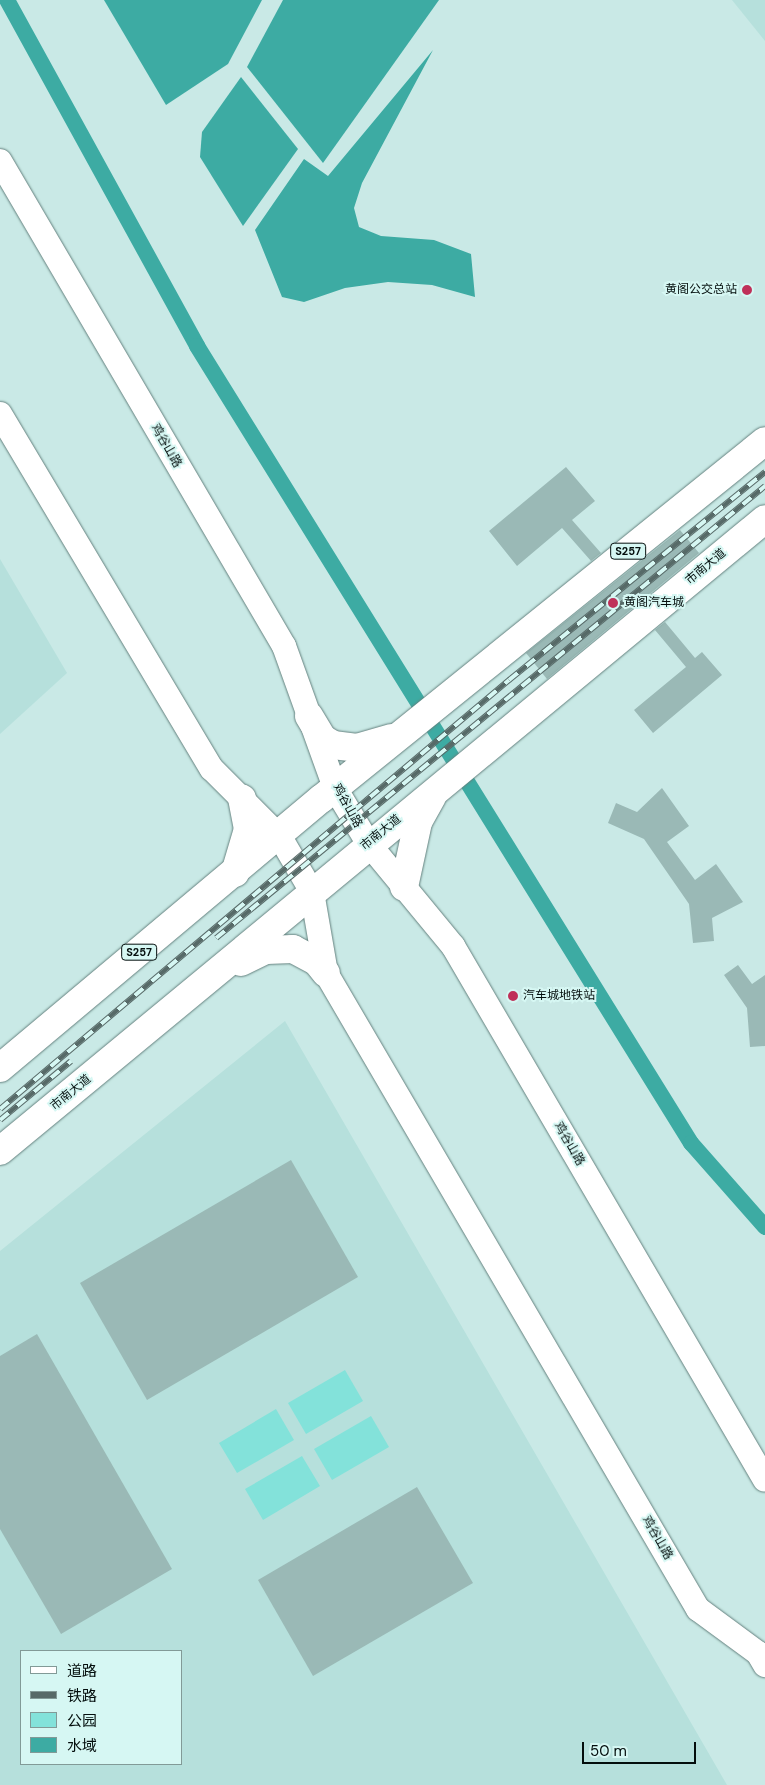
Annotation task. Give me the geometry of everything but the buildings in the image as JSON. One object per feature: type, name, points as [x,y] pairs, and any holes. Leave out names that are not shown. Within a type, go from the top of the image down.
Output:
[{"type":"main road","name":"鸡谷山路","points":[[0,161],[284,646],[335,788],[368,843],[453,946],[765,1480]]},
{"type":"main road","name":"鸡谷山路","points":[[0,414],[212,769],[280,837],[312,892],[326,973],[698,1609],[758,1653],[765,1665]]},
{"type":"main road","name":"S257","points":[[0,1068],[280,837],[335,788],[355,757],[408,732],[765,441]]},
{"type":"main road","name":"市南大道","points":[[0,1151],[218,974],[368,843],[525,717],[765,518]]},
{"type":"main road","points":[[309,716],[322,738],[355,757]]},
{"type":"main road","points":[[404,887],[411,844],[425,808],[443,782]]},
{"type":"main road","points":[[235,873],[248,829],[242,799]]},
{"type":"main road","points":[[218,974],[280,948],[306,954],[326,973]]},
{"type":"shaded area","points":[[732,0],[765,0],[765,41]]},
{"type":"shaded area","points":[[0,559],[67,673],[0,734]]},
{"type":"shaded area","points":[[285,1021],[727,1785],[0,1785],[0,1251]]},
{"type":"green space","points":[[345,1370],[363,1401],[306,1434],[288,1403]]},
{"type":"green space","points":[[276,1409],[294,1440],[237,1473],[219,1443]]},
{"type":"green space","points":[[371,1416],[389,1447],[332,1480],[314,1449]]},
{"type":"green space","points":[[302,1456],[320,1486],[263,1520],[245,1489]]},
{"type":"water","points":[[104,0],[262,0],[228,64],[166,105]]},
{"type":"water","points":[[283,0],[439,0],[323,163],[247,67]]},
{"type":"water","points":[[433,50],[362,183],[354,208],[359,227],[381,236],[434,240],[471,254],[475,297],[432,285],[388,282],[345,288],[304,302],[282,297],[255,230],[304,159],[328,176]]},
{"type":"water","points":[[241,77],[298,149],[243,226],[200,157],[202,132]]},
{"type":"waterway","points":[[7,0],[197,346],[691,1143],[765,1227]]},
{"type":"railway","points":[[0,1109],[509,680],[765,472]]},
{"type":"railway","points":[[216,938],[765,486]]},
{"type":"railway","points":[[0,1120],[71,1061]]},
{"type":"place","name":"黄阁公交总站","points":[[747,290]]},
{"type":"place","name":"黄阁汽车城","points":[[613,603]]},
{"type":"place","name":"汽车城地铁站","points":[[513,996]]}]
